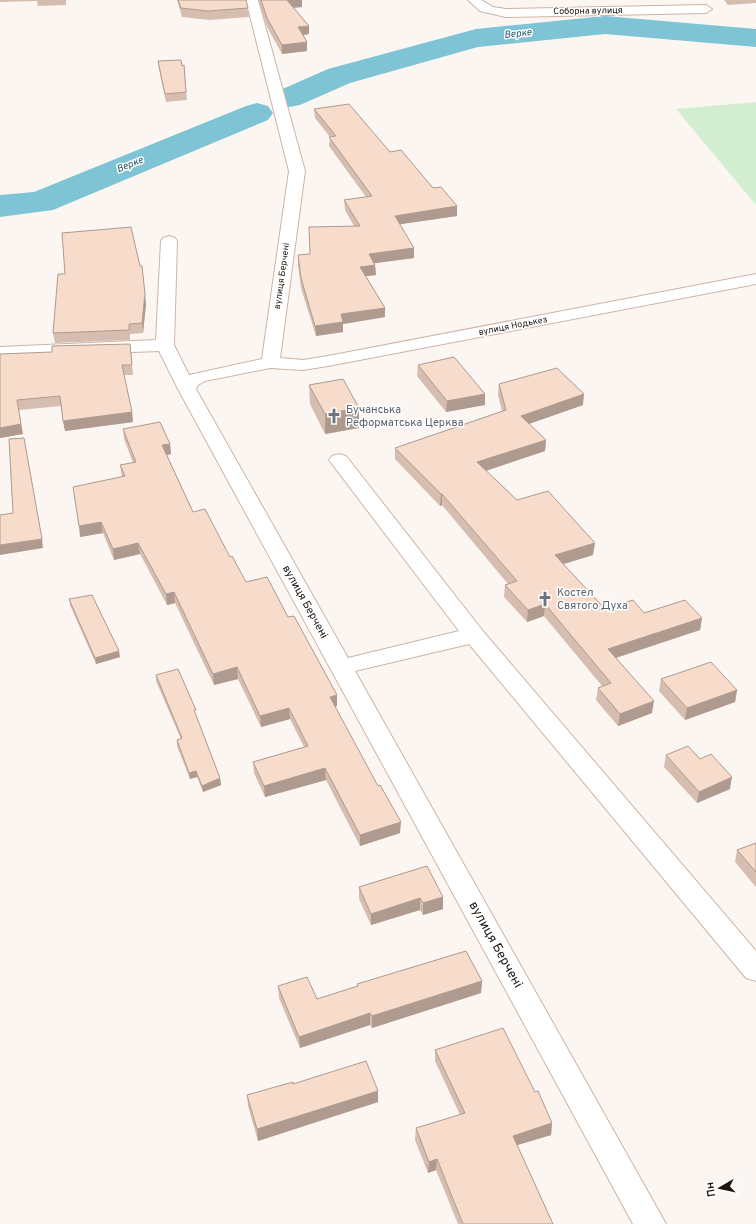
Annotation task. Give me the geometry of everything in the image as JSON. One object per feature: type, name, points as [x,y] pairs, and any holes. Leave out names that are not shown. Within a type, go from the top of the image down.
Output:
[{"type":"street","name":"вулиця Берчені","points":[[252,0],[297,171],[270,363]]},
{"type":"street","name":"Соборна вулиця","points":[[474,0],[478,5],[489,11],[506,12],[706,9]]},
{"type":"street","name":"вулиця Берчені","points":[[169,241],[165,345],[187,389],[650,1224]]},
{"type":"street","name":"вулиця Нодькез","points":[[270,363],[303,365],[328,361],[756,280]]},
{"type":"street","points":[[0,352],[165,345]]},
{"type":"street","points":[[187,389],[190,382],[200,377],[270,363]]},
{"type":"street","points":[[339,460],[474,635],[756,970]]},
{"type":"street","points":[[341,667],[474,635]]},
{"type":"green space","points":[[756,102],[756,205],[676,109]]},
{"type":"building","points":[[178,0],[246,0],[248,8],[208,11],[181,8]]},
{"type":"building","points":[[261,0],[287,0],[309,26],[298,27],[307,42],[282,45],[267,18]]},
{"type":"building","points":[[181,60],[182,66],[184,65],[186,92],[165,94],[158,61]]},
{"type":"building","points":[[349,104],[390,152],[401,150],[433,188],[441,187],[457,206],[395,216],[414,248],[369,254],[375,265],[360,267],[385,308],[341,314],[343,322],[315,326],[301,278],[298,255],[310,254],[309,227],[360,226],[344,200],[372,196],[329,137],[336,136],[314,109]]},
{"type":"building","points":[[131,227],[140,266],[142,266],[145,294],[142,323],[129,324],[129,330],[53,333],[58,274],[65,274],[62,233]]},
{"type":"building","points":[[130,344],[132,365],[122,365],[132,412],[63,421],[60,396],[17,400],[21,424],[0,428],[0,354],[52,352],[52,346]]},
{"type":"building","points":[[454,357],[485,394],[447,401],[418,365]]},
{"type":"building","points":[[557,368],[584,394],[521,416],[546,440],[477,462],[517,500],[548,491],[595,543],[555,555],[605,609],[633,600],[644,613],[685,600],[702,618],[608,649],[654,701],[620,714],[598,688],[611,683],[545,604],[528,610],[505,585],[517,581],[442,494],[395,448],[506,410],[499,384]]},
{"type":"building","points":[[343,379],[359,408],[325,414],[309,385]]},
{"type":"building","points":[[160,422],[170,444],[162,445],[193,512],[205,509],[230,557],[232,556],[246,582],[267,577],[288,617],[294,616],[337,695],[330,697],[378,786],[380,785],[401,822],[360,835],[325,768],[264,786],[253,762],[308,746],[289,708],[260,716],[237,667],[213,674],[174,592],[166,594],[138,543],[113,549],[101,522],[79,526],[73,487],[125,476],[120,465],[136,462],[123,429]]},
{"type":"building","points":[[24,438],[42,539],[0,545],[0,515],[13,513],[9,439]]},
{"type":"building","points":[[92,595],[119,651],[95,658],[69,599]]},
{"type":"building","points":[[711,662],[737,690],[687,708],[661,679]]},
{"type":"building","points":[[178,669],[196,710],[194,710],[220,778],[202,786],[196,771],[189,773],[177,740],[182,738],[156,675]]},
{"type":"building","points":[[688,746],[700,759],[711,754],[732,777],[699,792],[666,755]]},
{"type":"building","points":[[756,843],[756,872],[737,850]]},
{"type":"building","points":[[427,866],[443,897],[423,903],[420,898],[371,914],[359,887]]},
{"type":"building","points":[[466,951],[482,981],[372,1016],[370,1013],[299,1037],[278,986],[307,977],[317,999],[358,986],[357,984]]},
{"type":"building","points":[[503,1028],[535,1092],[538,1091],[552,1123],[513,1136],[553,1224],[463,1224],[437,1159],[429,1162],[416,1128],[465,1113],[435,1050]]},
{"type":"building","points":[[366,1061],[378,1091],[257,1129],[247,1095],[293,1082],[293,1084]]},
{"type":"waterway","name":"Верке","points":[[289,98],[339,76],[476,38],[605,25],[756,38]]},
{"type":"waterway","name":"Верке","points":[[0,206],[40,202],[257,113]]},
{"type":"place","name":"Бучанська Реформатська Церква","points":[[334,416]]},
{"type":"place","name":"Костел Святого Духа","points":[[545,599]]}]
